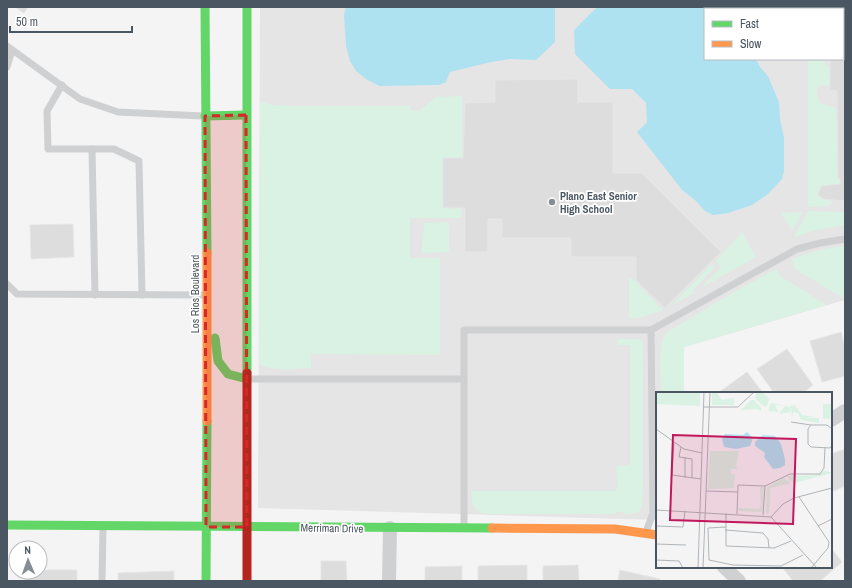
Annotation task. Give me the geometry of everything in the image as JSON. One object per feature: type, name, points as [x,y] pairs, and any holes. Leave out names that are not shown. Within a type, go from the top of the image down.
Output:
[{"type":"main road","name":"Los Rios Boulevard","points":[[205,7],[207,278],[206,581]]},
{"type":"main road","points":[[247,7],[247,581]]},
{"type":"main road","points":[[205,116],[246,115]]},
{"type":"main road","points":[[207,278],[218,362],[228,374],[247,379]]},
{"type":"main road","name":"Merriman Drive","points":[[7,525],[615,529],[656,535]]},
{"type":"street","points":[[832,419],[845,411]]},
{"type":"street","points":[[389,581],[390,528]]},
{"type":"street","points":[[725,568],[739,581]]},
{"type":"lane","points":[[7,67],[10,48],[80,99],[118,112],[205,116]]},
{"type":"lane","points":[[62,86],[47,111],[48,149],[114,149],[139,161],[142,295]]},
{"type":"lane","points":[[92,149],[95,294]]},
{"type":"lane","points":[[464,529],[464,330],[651,330],[797,249],[845,239]]},
{"type":"lane","points":[[7,284],[17,294],[207,295]]},
{"type":"lane","points":[[646,534],[653,513],[651,330]]},
{"type":"lane","points":[[247,379],[464,379]]},
{"type":"lane","points":[[102,581],[103,526]]},
{"type":"highlighted area","points":[[246,115],[247,527],[206,527],[205,116]]},
{"type":"shaded area","name":"Plano East Senior High School","points":[[260,7],[845,7],[845,300],[684,347],[684,392],[656,392],[656,520],[258,508]]},
{"type":"green space","points":[[808,60],[822,60],[830,68],[830,86],[821,85],[817,89],[817,93],[820,103],[836,108],[838,178],[840,179],[840,184],[822,186],[819,190],[818,193],[823,199],[833,202],[829,206],[808,207]]},
{"type":"green space","points":[[462,96],[463,158],[443,158],[443,207],[461,208],[461,218],[410,218],[410,258],[440,258],[440,355],[311,354],[311,368],[277,369],[265,367],[259,364],[260,104],[263,102],[272,105],[291,106],[410,106],[411,111],[420,110],[436,97]]},
{"type":"green space","points":[[808,211],[845,212],[845,225],[812,231],[795,237]]},
{"type":"green space","points":[[803,212],[792,230],[781,213]]},
{"type":"green space","points":[[447,222],[449,225],[449,252],[422,253],[422,233],[424,233],[424,223]]},
{"type":"green space","points":[[742,232],[756,257],[701,288],[721,267],[716,261]]},
{"type":"green space","points":[[845,246],[845,299],[794,268],[792,259],[805,254]]},
{"type":"green space","points":[[712,264],[715,267],[692,291],[694,293],[672,305]]},
{"type":"green space","points":[[776,269],[780,276],[827,305],[684,347],[684,392],[661,392],[660,353],[663,338],[666,333]]},
{"type":"green space","points":[[629,279],[633,279],[663,310],[643,317],[629,319]]},
{"type":"green space","points":[[620,339],[640,339],[643,343],[643,494],[641,509],[637,513],[624,514],[623,512],[616,512],[616,514],[485,514],[478,511],[474,506],[471,491],[617,491],[618,483],[616,468],[619,466],[630,465],[630,345],[618,345],[617,341]]},
{"type":"water","points":[[346,7],[555,7],[555,42],[536,60],[510,59],[450,72],[446,82],[439,85],[379,86],[366,79],[356,71],[350,61],[346,46],[344,15]]},
{"type":"water","points":[[597,7],[729,7],[704,8],[704,60],[756,60],[760,67],[768,76],[779,102],[780,119],[784,138],[784,171],[782,179],[768,194],[752,205],[728,213],[713,215],[705,211],[695,200],[682,190],[637,132],[647,122],[646,103],[632,89],[610,89],[575,54],[574,30]]},
{"type":"building","points":[[15,7],[28,7],[24,13]]},
{"type":"building","points":[[845,7],[845,201],[824,199],[820,197],[818,193],[822,186],[840,184],[840,179],[838,179],[837,91],[830,90],[829,60],[844,60],[844,8],[812,8]]},
{"type":"building","points":[[578,79],[578,102],[613,102],[613,173],[642,173],[721,252],[665,308],[636,280],[636,257],[571,257],[571,238],[502,238],[502,219],[488,219],[488,252],[465,252],[465,208],[443,208],[443,158],[463,158],[465,103],[495,102],[495,80]]},
{"type":"building","points":[[73,224],[74,257],[31,259],[30,225]]},
{"type":"building","points":[[841,332],[845,348],[845,376],[822,382],[810,341]]},
{"type":"building","points":[[787,349],[813,385],[804,392],[773,392],[757,369]]},
{"type":"building","points":[[747,372],[762,392],[719,392]]},
{"type":"building","points":[[845,449],[845,486],[834,491],[832,486],[832,454]]},
{"type":"building","points":[[832,549],[842,562],[820,581],[793,581],[783,568],[832,568]]},
{"type":"building","points":[[321,561],[346,561],[347,581],[321,581]]},
{"type":"building","points":[[527,565],[527,581],[478,581],[478,566]]},
{"type":"building","points":[[578,565],[579,581],[543,581],[543,566]]},
{"type":"building","points":[[462,566],[462,581],[425,581],[425,567]]},
{"type":"building","points":[[48,570],[77,570],[77,581],[25,581],[48,580]]},
{"type":"building","points":[[620,570],[660,579],[660,581],[618,581]]},
{"type":"building","points":[[174,571],[174,581],[118,581],[118,573]]},
{"type":"traffic: fast","points":[[205,7],[207,253]]},
{"type":"traffic: fast","points":[[247,7],[247,373]]},
{"type":"traffic: fast","points":[[205,116],[246,115]]},
{"type":"traffic: fast","points":[[215,338],[218,361],[228,374],[247,379]]},
{"type":"traffic: fast","points":[[206,581],[207,421]]},
{"type":"traffic: fast","points":[[7,525],[492,528]]},
{"type":"traffic: slow","points":[[207,253],[207,421]]},
{"type":"traffic: slow","points":[[492,528],[615,529],[656,535]]},
{"type":"traffic: jam","points":[[247,373],[247,581]]},
{"type":"place","name":"Plano East Senior High School","points":[[552,202]]}]
